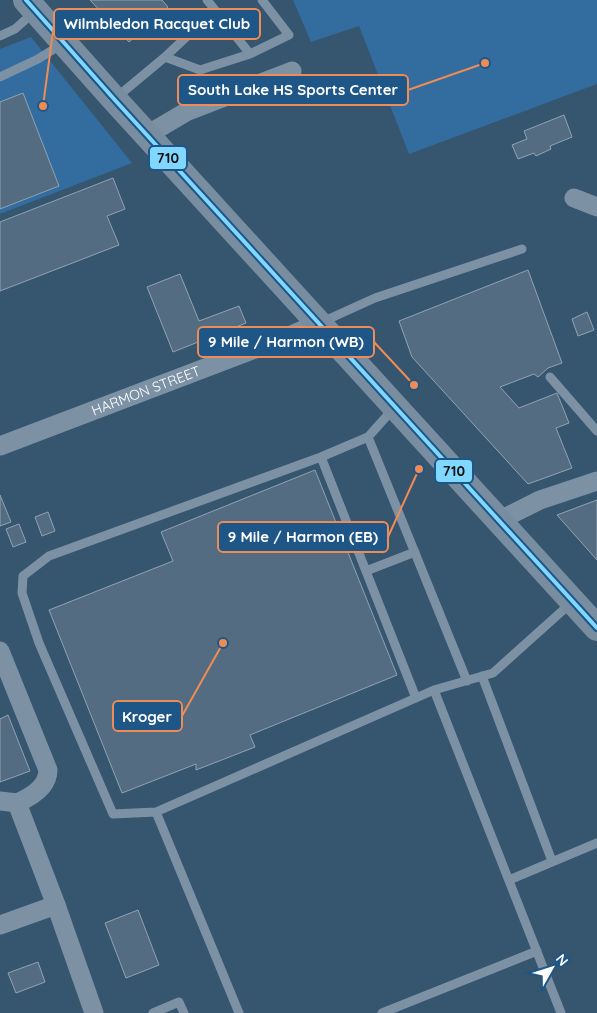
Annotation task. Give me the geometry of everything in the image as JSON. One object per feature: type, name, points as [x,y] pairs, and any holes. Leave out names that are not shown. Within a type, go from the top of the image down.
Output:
[{"type":"main road","points":[[31,5],[146,135],[597,628]]},
{"type":"street","points":[[146,135],[186,112],[292,71]]},
{"type":"street","points":[[574,198],[597,207]]},
{"type":"street","name":"HARMON STREET","points":[[0,446],[280,340],[319,323]]},
{"type":"street","points":[[500,520],[540,500],[597,481]]},
{"type":"street","points":[[0,651],[48,770],[48,775],[40,789],[8,802],[56,905],[94,1013]]},
{"type":"street","points":[[0,926],[56,905]]},
{"type":"lane","points":[[207,0],[250,54]]},
{"type":"lane","points":[[165,58],[200,70],[250,54],[289,35],[262,0]]},
{"type":"lane","points":[[0,36],[15,29],[31,5]]},
{"type":"lane","points":[[114,99],[165,58],[216,10]]},
{"type":"lane","points":[[0,77],[38,59],[64,42]]},
{"type":"lane","points":[[319,323],[375,298],[522,249]]},
{"type":"lane","points":[[550,376],[597,430]]},
{"type":"lane","points":[[394,407],[368,436],[321,457],[49,556],[23,576],[22,593],[39,643],[113,814],[156,812],[434,690],[493,673],[573,601]]},
{"type":"lane","points":[[368,436],[467,681]]},
{"type":"lane","points":[[321,457],[416,698]]},
{"type":"lane","points":[[366,571],[415,552]]},
{"type":"lane","points":[[482,676],[552,861]]},
{"type":"lane","points":[[434,690],[561,1013]]},
{"type":"lane","points":[[156,812],[239,1013]]},
{"type":"lane","points":[[509,880],[597,843]]},
{"type":"lane","points":[[382,1013],[537,951]]},
{"type":"lane","points":[[153,1013],[179,1002],[184,1013]]},
{"type":"shaded area","points":[[293,0],[597,0],[597,84],[409,154],[359,26],[311,42]]},
{"type":"shaded area","points":[[31,37],[132,163],[0,214],[0,49]]},
{"type":"building","points":[[90,0],[162,0],[168,7],[129,42]]},
{"type":"building","points":[[23,93],[59,186],[0,209],[0,102]]},
{"type":"building","points":[[564,115],[572,137],[550,146],[551,149],[536,156],[534,153],[518,159],[512,145],[527,139],[524,131]]},
{"type":"building","points":[[113,178],[125,209],[107,216],[119,245],[0,291],[0,222]]},
{"type":"building","points":[[528,270],[562,363],[548,368],[538,377],[534,374],[500,387],[519,408],[557,393],[569,423],[556,428],[572,468],[528,484],[412,357],[399,321]]},
{"type":"building","points":[[180,274],[199,321],[239,306],[246,323],[173,352],[147,287]]},
{"type":"building","points":[[587,312],[594,330],[578,336],[572,319]]},
{"type":"building","points":[[315,470],[397,675],[250,735],[255,747],[196,770],[196,764],[122,793],[49,610],[173,561],[161,532]]},
{"type":"building","points":[[0,495],[11,522],[0,526]]},
{"type":"building","points":[[597,500],[597,560],[557,515]]},
{"type":"building","points":[[48,512],[55,531],[42,536],[35,517]]},
{"type":"building","points":[[19,524],[26,542],[13,547],[6,529]]},
{"type":"building","points":[[8,715],[30,771],[0,782],[0,719]]},
{"type":"building","points":[[138,910],[159,965],[126,978],[105,923]]},
{"type":"building","points":[[38,962],[45,982],[16,993],[8,973]]},
{"type":"transit line","name":"710","points":[[26,0],[597,628]]},
{"type":"place","name":"South Lake HS Sports Center","points":[[485,63]]},
{"type":"place","name":"Wilmbledon Racquet Club","points":[[43,106]]},
{"type":"place","name":"9 Mile / Harmon (WB)","points":[[414,385]]},
{"type":"place","name":"9 Mile / Harmon (EB)","points":[[419,469]]},
{"type":"place","name":"Kroger","points":[[223,643]]}]
